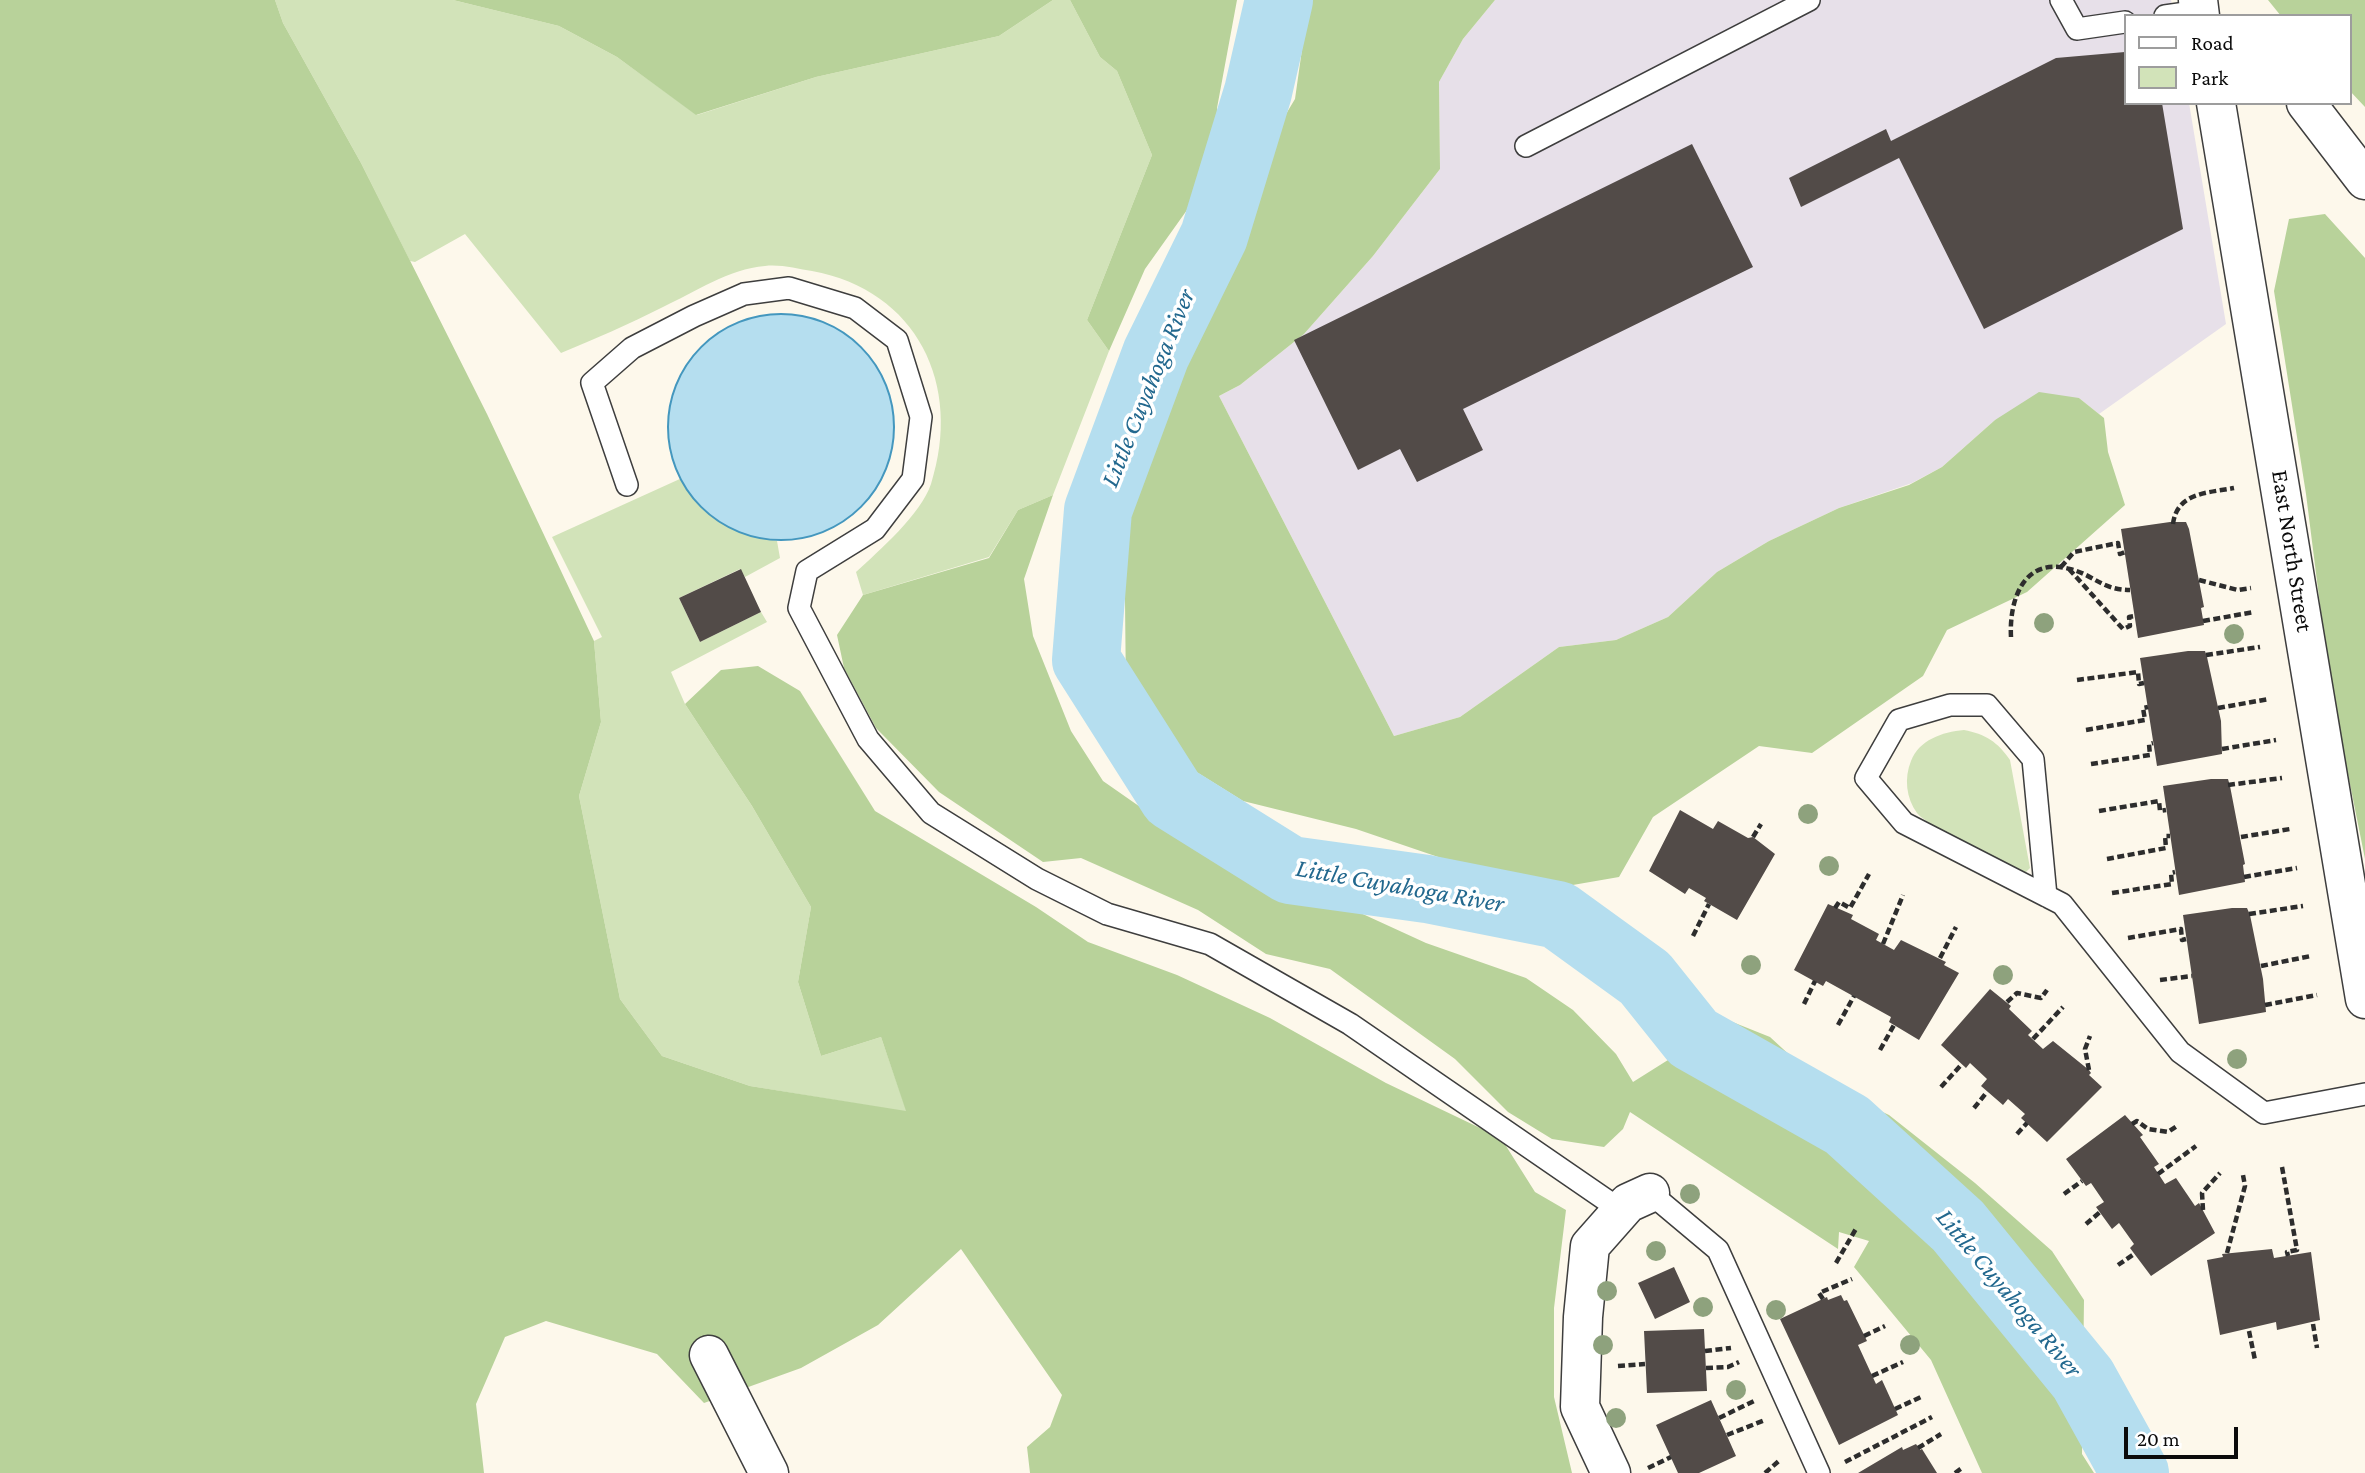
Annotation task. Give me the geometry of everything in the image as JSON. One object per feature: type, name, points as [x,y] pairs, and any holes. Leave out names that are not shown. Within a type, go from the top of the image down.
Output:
[{"type":"street","name":"East North Street","points":[[2216,105],[2365,999]]},
{"type":"street","points":[[2308,105],[2365,180]]},
{"type":"street","points":[[1629,1471],[1580,1407],[1583,1317],[1590,1246],[1636,1202]]},
{"type":"street","points":[[709,1355],[769,1473]]},
{"type":"lane","points":[[1526,146],[1809,0]]},
{"type":"lane","points":[[2061,0],[2077,29],[2124,22]]},
{"type":"lane","points":[[627,485],[592,383],[632,348],[744,294],[789,288],[855,308],[897,340],[920,417],[913,479],[875,529],[807,572],[799,608],[868,739],[931,813],[1037,879],[1107,914],[1210,944],[1350,1024],[1718,1250],[1819,1473]]},
{"type":"lane","points":[[2046,896],[2032,759],[1987,705],[1950,705],[1899,720],[1866,778],[1904,823],[2046,896],[2063,904],[2180,1052],[2264,1113],[2365,1094]]},
{"type":"path","points":[[2174,524],[2179,506],[2193,495],[2234,488]]},
{"type":"path","points":[[2061,568],[2074,552],[2118,543],[2120,554],[2125,552]]},
{"type":"path","points":[[2011,637],[2012,602],[2028,577],[2051,567],[2068,568],[2103,586],[2130,590]]},
{"type":"path","points":[[2068,568],[2123,629],[2130,626],[2129,617],[2135,616]]},
{"type":"path","points":[[2199,580],[2238,590],[2250,588]]},
{"type":"path","points":[[2203,621],[2254,612]]},
{"type":"path","points":[[2206,655],[2260,647]]},
{"type":"path","points":[[2077,680],[2138,672],[2139,684],[2144,683]]},
{"type":"path","points":[[2218,708],[2269,699]]},
{"type":"path","points":[[2086,730],[2146,720],[2143,708],[2148,707]]},
{"type":"path","points":[[2222,749],[2276,740]]},
{"type":"path","points":[[2091,764],[2150,755],[2149,744],[2153,743]]},
{"type":"path","points":[[2228,785],[2282,778]]},
{"type":"path","points":[[2099,811],[2158,801],[2160,811],[2166,810]]},
{"type":"path","points":[[1753,837],[1761,824]]},
{"type":"path","points":[[2241,837],[2290,829]]},
{"type":"path","points":[[2107,859],[2166,848],[2165,836],[2170,836]]},
{"type":"path","points":[[2244,877],[2297,868]]},
{"type":"path","points":[[2112,893],[2172,884],[2171,873],[2175,872]]},
{"type":"path","points":[[1835,908],[1839,902],[1850,908],[1869,874]]},
{"type":"path","points":[[1883,944],[1903,895]]},
{"type":"path","points":[[1693,936],[1709,904]]},
{"type":"path","points":[[2249,914],[2303,906]]},
{"type":"path","points":[[1940,958],[1956,927]]},
{"type":"path","points":[[2120,939],[2181,929],[2182,940],[2186,939]]},
{"type":"path","points":[[2261,966],[2311,956]]},
{"type":"path","points":[[2152,982],[2192,976]]},
{"type":"path","points":[[1804,1004],[1815,981]]},
{"type":"path","points":[[2007,1003],[2017,993],[2035,999],[2041,998],[2048,990]]},
{"type":"path","points":[[2264,1005],[2317,995]]},
{"type":"path","points":[[1838,1025],[1854,996]]},
{"type":"path","points":[[2033,1039],[2063,1007]]},
{"type":"path","points":[[1880,1050],[1894,1025]]},
{"type":"path","points":[[2089,1070],[2085,1049],[2090,1036]]},
{"type":"path","points":[[1941,1087],[1962,1064]]},
{"type":"path","points":[[1974,1108],[1987,1092]]},
{"type":"path","points":[[2132,1124],[2137,1121],[2148,1129],[2168,1132],[2177,1126]]},
{"type":"path","points":[[2017,1134],[2026,1123]]},
{"type":"path","points":[[2158,1174],[2196,1146]]},
{"type":"path","points":[[2282,1167],[2297,1250],[2287,1252],[2288,1256]]},
{"type":"path","points":[[2203,1210],[2202,1193],[2220,1172]]},
{"type":"path","points":[[2227,1253],[2245,1186],[2243,1175]]},
{"type":"path","points":[[2064,1194],[2082,1181]]},
{"type":"path","points":[[2086,1224],[2100,1212]]},
{"type":"path","points":[[1836,1263],[1857,1227]]},
{"type":"path","points":[[2119,1265],[2134,1254]]},
{"type":"path","points":[[1823,1299],[1819,1293],[1852,1279]]},
{"type":"path","points":[[2313,1324],[2317,1348]]},
{"type":"path","points":[[1864,1336],[1885,1326]]},
{"type":"path","points":[[2249,1331],[2255,1360]]},
{"type":"path","points":[[1705,1351],[1737,1346]]},
{"type":"path","points":[[1706,1368],[1728,1367],[1743,1359]]},
{"type":"path","points":[[1872,1376],[1903,1362]]},
{"type":"path","points":[[1617,1366],[1645,1364]]},
{"type":"path","points":[[1895,1409],[1921,1396]]},
{"type":"path","points":[[1719,1418],[1761,1398]]},
{"type":"path","points":[[1727,1435],[1757,1425],[1770,1417]]},
{"type":"path","points":[[1842,1463],[1932,1417]]},
{"type":"path","points":[[1918,1448],[1941,1434]]},
{"type":"path","points":[[1765,1473],[1774,1463],[1789,1455]]},
{"type":"path","points":[[1629,1471],[1671,1457]]},
{"type":"path","points":[[1955,1473],[1962,1468]]},
{"type":"shaded area","points":[[1495,0],[2171,0],[2174,14],[2124,14],[2124,105],[2189,105],[2226,324],[2099,414],[2079,398],[1995,420],[1942,467],[1912,483],[1839,508],[1769,541],[1717,572],[1668,617],[1616,640],[1559,647],[1460,717],[1394,736],[1219,396],[1240,385],[1304,334],[1373,256],[1440,169],[1439,82],[1463,39]]},
{"type":"green space","points":[[0,0],[275,0],[283,23],[361,163],[487,414],[594,641],[601,722],[579,796],[620,999],[662,1056],[750,1086],[906,1111],[881,1037],[821,1056],[798,982],[811,907],[752,806],[685,704],[721,670],[758,666],[800,691],[875,811],[1036,907],[1088,942],[1177,975],[1270,1018],[1386,1083],[1501,1138],[1535,1192],[1566,1210],[1554,1308],[1554,1397],[1572,1473],[1030,1473],[1027,1447],[1050,1427],[1062,1395],[961,1249],[878,1325],[801,1368],[704,1403],[657,1354],[546,1321],[505,1337],[476,1404],[484,1473],[0,1473]]},
{"type":"green space","points":[[275,0],[453,0],[559,26],[617,57],[697,115],[816,77],[999,36],[1053,0],[1070,0],[1100,57],[1117,71],[1152,155],[1087,320],[1109,351],[1053,495],[1018,510],[989,557],[863,595],[856,572],[898,531],[926,496],[939,447],[941,412],[935,378],[923,348],[904,321],[879,298],[849,282],[812,271],[765,266],[725,276],[561,353],[465,234],[415,262],[410,261],[361,163],[283,23]]},
{"type":"green space","points":[[453,0],[1053,0],[999,36],[816,77],[696,115],[617,57],[559,26]]},
{"type":"green space","points":[[1070,0],[1237,0],[1217,108],[1218,143],[1187,210],[1145,269],[1109,351],[1087,320],[1152,155],[1117,71],[1100,57]]},
{"type":"green space","points":[[1309,0],[1495,0],[1463,39],[1439,82],[1440,169],[1373,256],[1304,334],[1240,385],[1219,396],[1394,736],[1460,717],[1559,647],[1616,640],[1668,617],[1717,572],[1769,541],[1839,508],[1909,485],[1942,467],[1995,420],[2039,392],[2079,398],[2104,418],[2108,452],[2125,505],[2027,592],[1947,630],[1923,676],[1812,753],[1759,746],[1653,817],[1619,877],[1538,891],[1356,829],[1243,801],[1174,758],[1126,695],[1124,507],[1139,450],[1180,345],[1215,305],[1260,193],[1277,129],[1295,99]]},
{"type":"green space","points":[[2268,0],[2365,0],[2365,107],[2351,92],[2351,14],[2279,14]]},
{"type":"green space","points":[[2325,214],[2365,258],[2365,859],[2330,684],[2306,494],[2274,291],[2289,219]]},
{"type":"green space","points":[[682,478],[685,488],[741,533],[777,541],[780,558],[745,577],[740,569],[679,598],[700,642],[761,612],[767,622],[671,672],[685,704],[752,806],[811,907],[798,982],[821,1056],[881,1037],[907,1112],[750,1086],[662,1056],[620,999],[579,796],[601,722],[594,641],[602,637],[552,537]]},
{"type":"green space","points":[[1053,495],[1024,579],[1033,636],[1071,731],[1103,781],[1156,818],[1228,852],[1276,883],[1330,899],[1426,943],[1526,978],[1573,1010],[1616,1054],[1633,1082],[1730,1021],[1770,1037],[1819,1082],[1889,1115],[1975,1183],[2052,1251],[2084,1300],[2082,1454],[2094,1473],[1982,1473],[1931,1360],[1854,1267],[1869,1241],[1839,1232],[1838,1249],[1630,1112],[1623,1129],[1604,1147],[1552,1139],[1508,1112],[1455,1059],[1330,969],[1266,954],[1198,910],[1081,858],[1043,862],[939,792],[876,728],[844,668],[837,635],[863,595],[989,558],[1018,510]]},
{"type":"green space","points":[[1964,730],[1990,740],[2001,748],[2010,760],[2030,868],[2026,872],[2020,873],[1923,819],[1910,801],[1907,774],[1915,754],[1932,738]]},
{"type":"water","points":[[781,314],[803,316],[834,327],[861,347],[881,374],[892,405],[892,449],[881,480],[861,507],[834,527],[803,538],[781,540],[759,538],[728,527],[701,507],[681,480],[670,449],[668,427],[670,405],[681,374],[701,347],[728,327],[759,316]]},
{"type":"building","points":[[2124,52],[2124,105],[2162,105],[2183,229],[1984,329],[1899,158],[1801,207],[1789,178],[1886,129],[1891,141],[2056,58]]},
{"type":"building","points":[[1692,144],[1753,267],[1463,409],[1483,450],[1417,482],[1400,449],[1358,470],[1294,340]]},
{"type":"building","points":[[2186,522],[2189,529],[2204,607],[2201,608],[2204,625],[2138,638],[2121,529]]},
{"type":"building","points":[[741,569],[761,612],[700,642],[679,598]]},
{"type":"building","points":[[2205,651],[2207,657],[2221,721],[2222,754],[2157,766],[2140,658]]},
{"type":"building","points":[[2228,779],[2245,864],[2245,882],[2179,895],[2163,786]]},
{"type":"building","points":[[1680,810],[1713,829],[1718,821],[1748,838],[1753,837],[1775,854],[1737,920],[1704,901],[1706,898],[1689,888],[1685,894],[1649,871]]},
{"type":"building","points":[[1828,904],[1853,915],[1851,919],[1879,934],[1876,940],[1894,950],[1901,940],[1946,962],[1944,965],[1959,973],[1919,1040],[1889,1022],[1891,1017],[1826,981],[1823,986],[1794,970]]},
{"type":"building","points":[[2247,908],[2250,915],[2263,979],[2266,1012],[2199,1024],[2183,915]]},
{"type":"building","points":[[1990,989],[2011,1006],[2009,1009],[2032,1031],[2028,1035],[2043,1049],[2053,1041],[2089,1070],[2089,1075],[2102,1087],[2047,1142],[2021,1118],[2025,1114],[2008,1099],[2003,1105],[1981,1086],[1987,1079],[1970,1063],[1966,1068],[1941,1045]]},
{"type":"building","points":[[2125,1115],[2143,1135],[2140,1137],[2159,1164],[2154,1167],[2165,1184],[2176,1178],[2195,1206],[2199,1203],[2215,1233],[2151,1276],[2130,1248],[2134,1244],[2119,1223],[2112,1229],[2096,1207],[2104,1202],[2091,1183],[2086,1186],[2066,1159]]},
{"type":"building","points":[[2272,1249],[2274,1258],[2311,1252],[2320,1320],[2277,1330],[2276,1322],[2220,1335],[2207,1260],[2223,1257],[2222,1254]]},
{"type":"building","points":[[1674,1267],[1690,1302],[1655,1319],[1638,1283]]},
{"type":"building","points":[[1841,1295],[1844,1301],[1847,1300],[1867,1341],[1858,1345],[1876,1384],[1882,1380],[1898,1415],[1839,1445],[1780,1319],[1827,1297],[1828,1300]]},
{"type":"building","points":[[1704,1329],[1707,1391],[1647,1393],[1644,1331]]},
{"type":"building","points":[[1711,1400],[1736,1456],[1699,1473],[1678,1473],[1656,1425]]},
{"type":"building","points":[[1916,1444],[1937,1473],[1858,1473],[1902,1447],[1903,1450]]},
{"type":"waterway","name":"Little Cuyahoga River","points":[[1279,0],[1258,92],[1214,236],[1156,354],[1098,510],[1086,660],[1173,797],[1290,870],[1427,889],[1558,915],[1645,978],[1693,1038],[1847,1125],[1958,1226],[2083,1379],[2135,1473]]}]
